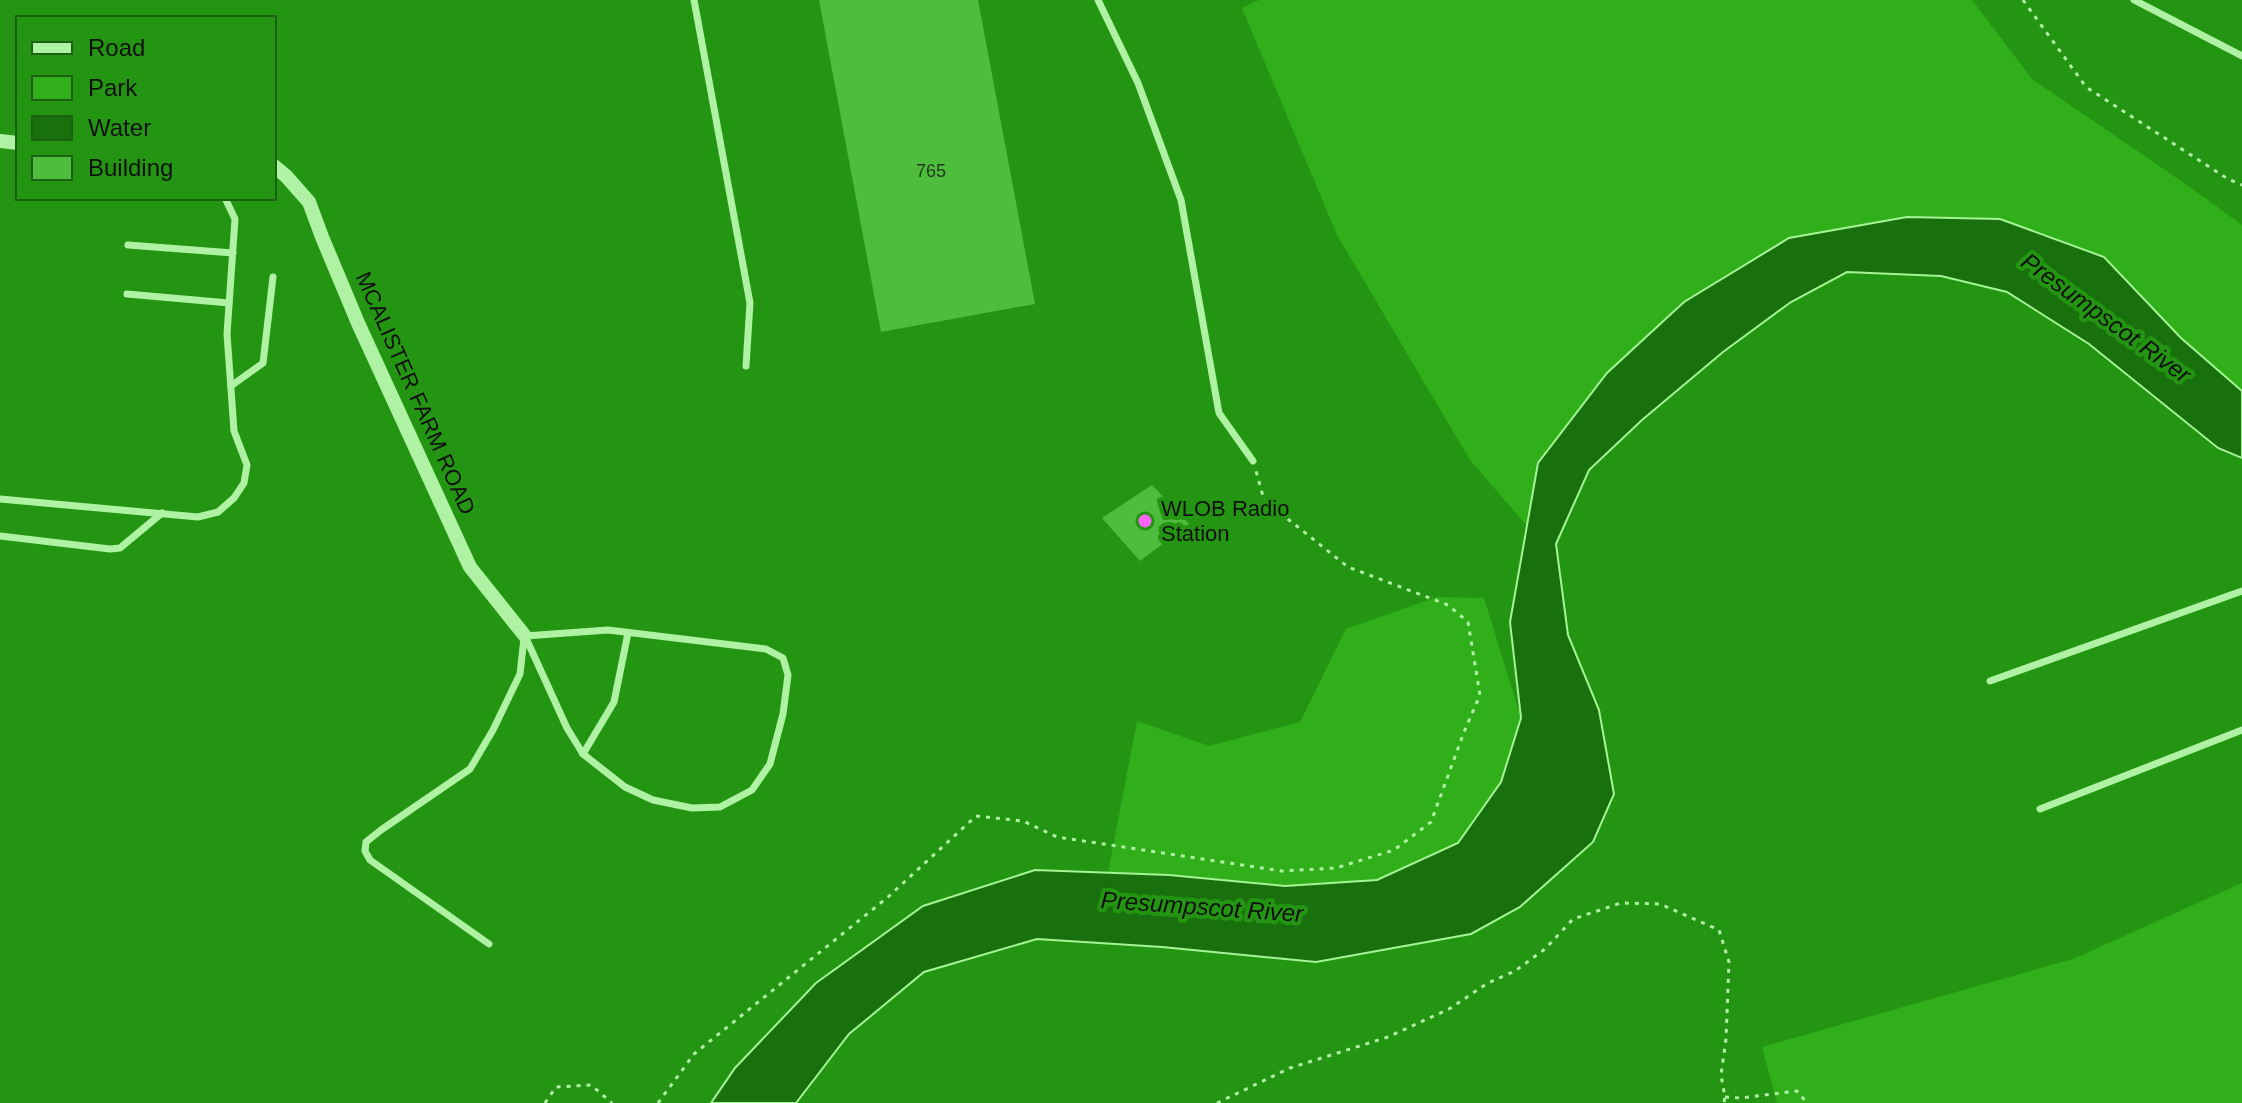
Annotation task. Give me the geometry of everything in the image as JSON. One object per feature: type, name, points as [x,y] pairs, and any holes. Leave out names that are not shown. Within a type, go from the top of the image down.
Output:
[{"type":"street","name":"MCALISTER FARM ROAD","points":[[276,168],[309,202],[358,323],[470,567],[525,636]]},
{"type":"lane","points":[[694,0],[750,303],[746,366]]},
{"type":"lane","points":[[1098,0],[1138,83],[1181,200],[1219,413],[1253,461]]},
{"type":"lane","points":[[2134,0],[2242,56]]},
{"type":"lane","points":[[0,499],[198,517],[218,512],[234,498],[244,483],[247,465],[234,431],[227,334],[235,219],[226,200]]},
{"type":"lane","points":[[128,245],[233,253]]},
{"type":"lane","points":[[231,386],[263,363],[273,277]]},
{"type":"lane","points":[[127,294],[229,303]]},
{"type":"lane","points":[[0,536],[120,548],[162,513]]},
{"type":"lane","points":[[1990,681],[2242,591]]},
{"type":"lane","points":[[608,630],[766,649],[783,658],[788,675],[783,714],[770,764],[752,790],[720,807],[692,808],[653,800],[625,787],[583,754],[567,728],[525,636],[608,630]]},
{"type":"lane","points":[[583,754],[614,702],[628,633]]},
{"type":"lane","points":[[489,944],[370,860],[365,851],[366,842],[470,769],[520,674],[525,636]]},
{"type":"lane","points":[[2040,809],[2242,730]]},
{"type":"path","points":[[2023,0],[2086,87],[2242,185]]},
{"type":"path","points":[[658,1103],[694,1054],[888,897],[976,816],[1023,821],[1057,837],[1282,871],[1336,868],[1394,850],[1431,822],[1480,695],[1468,622],[1448,605],[1348,567],[1264,500],[1253,461]]},
{"type":"path","points":[[1217,1103],[1290,1068],[1388,1037],[1449,1009],[1488,983],[1515,971],[1545,949],[1573,919],[1621,903],[1660,904],[1719,930],[1729,962],[1726,1039],[1721,1075],[1724,1103]]},
{"type":"path","points":[[545,1103],[556,1087],[591,1085],[612,1103]]},
{"type":"path","points":[[1725,1097],[1797,1091],[1807,1103]]},
{"type":"green space","points":[[1259,0],[1972,0],[2032,79],[2242,225],[2242,391],[2181,338],[1907,217],[1790,238],[1684,302],[1538,463],[1527,526],[1470,460],[1337,235],[1242,8]]},
{"type":"green space","points":[[1437,597],[1484,598],[1521,718],[1501,782],[1458,843],[1377,880],[1285,886],[1169,875],[1108,873],[1137,721],[1209,746],[1300,722],[1346,629]]},
{"type":"green space","points":[[2242,883],[2242,1103],[1777,1103],[1762,1047],[2073,959]]},
{"type":"water","name":"Presumpscot River","points":[[1907,217],[2000,219],[2104,257],[2181,338],[2242,391],[2242,458],[2218,448],[2089,344],[2007,292],[1941,276],[1847,272],[1791,302],[1723,352],[1642,420],[1589,470],[1556,544],[1568,635],[1599,710],[1614,794],[1593,842],[1520,907],[1471,934],[1316,962],[1037,939],[924,972],[849,1034],[796,1103],[711,1103],[735,1068],[816,983],[923,906],[1035,870],[1169,875],[1285,886],[1377,880],[1458,843],[1501,782],[1521,718],[1510,622],[1538,463],[1607,373],[1684,302],[1789,238]]},
{"type":"building","points":[[819,0],[978,0],[1035,304],[881,332]]},
{"type":"building","name":"WLOB Radio Station","points":[[1152,485],[1189,524],[1140,561],[1102,518]]},
{"type":"place","name":"WLOB Radio Station","points":[[1145,521]]}]
